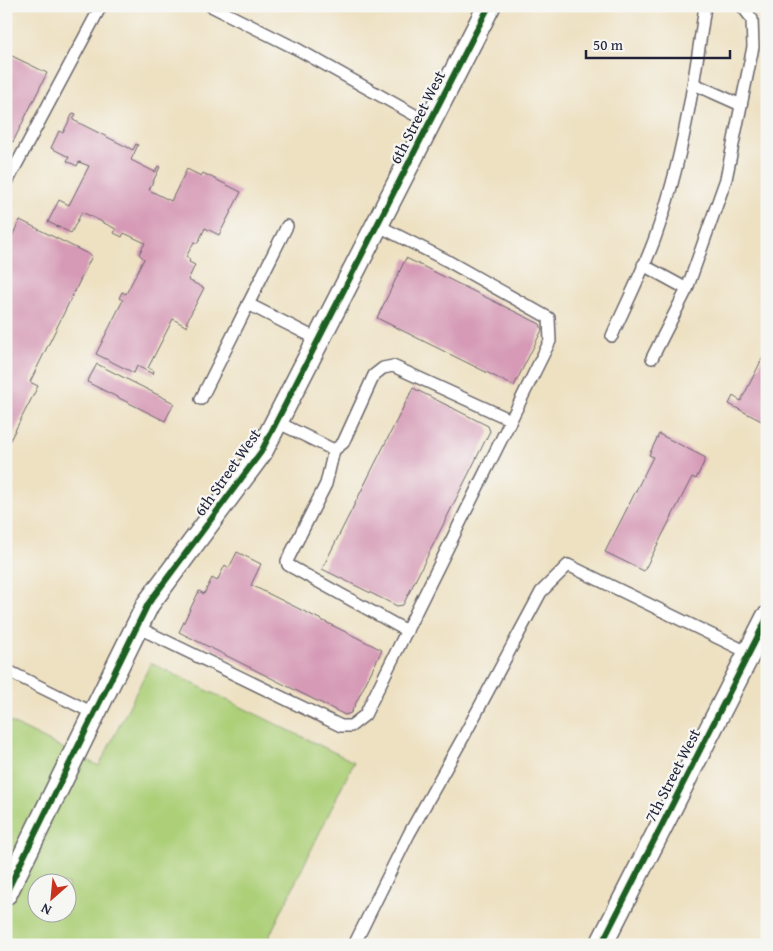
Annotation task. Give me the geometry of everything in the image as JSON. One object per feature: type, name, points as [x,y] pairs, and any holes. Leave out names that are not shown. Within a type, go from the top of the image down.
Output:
[{"type":"street","name":"6th Street West","points":[[6,893],[148,604],[261,452],[489,6]]},
{"type":"street","name":"7th Street West","points":[[601,945],[767,618]]},
{"type":"lane","points":[[6,184],[101,6]]},
{"type":"lane","points":[[211,6],[299,50],[430,123]]},
{"type":"lane","points":[[612,336],[643,265],[671,189],[694,84],[705,6]]},
{"type":"lane","points":[[652,358],[687,289],[726,179],[753,47],[752,19],[742,6]]},
{"type":"lane","points":[[694,84],[741,105]]},
{"type":"lane","points":[[137,627],[341,726],[351,726],[364,715],[550,341],[549,318],[446,260],[377,225]]},
{"type":"lane","points":[[200,399],[287,226]]},
{"type":"lane","points":[[643,265],[687,289]]},
{"type":"lane","points":[[248,304],[319,340]]},
{"type":"lane","points":[[407,631],[288,565],[287,561],[326,484],[334,450],[343,444],[374,375],[383,368],[393,366],[511,420]]},
{"type":"lane","points":[[277,422],[334,450]]},
{"type":"lane","points":[[354,945],[409,834],[541,592],[568,564],[749,653]]},
{"type":"lane","points":[[6,670],[95,714]]},
{"type":"green space","points":[[151,663],[354,762],[265,945],[6,945],[6,720],[99,766]]},
{"type":"building","points":[[6,53],[47,73],[13,142],[6,139]]},
{"type":"building","points":[[73,113],[76,114],[73,120],[133,150],[136,144],[138,145],[131,160],[155,172],[158,166],[160,167],[149,190],[171,201],[187,169],[201,176],[203,173],[241,192],[219,235],[205,228],[198,243],[194,242],[186,257],[190,259],[189,262],[195,265],[188,280],[204,288],[186,323],[188,324],[187,327],[173,319],[148,368],[154,371],[153,374],[137,366],[134,373],[96,354],[123,300],[119,298],[122,292],[126,294],[144,259],[139,254],[145,243],[124,233],[122,237],[114,233],[116,229],[82,212],[71,233],[48,222],[59,200],[69,205],[89,166],[79,162],[77,166],[67,161],[69,157],[51,148],[59,131],[63,133]]},
{"type":"building","points":[[20,220],[92,256],[30,382],[38,386],[6,448],[6,248]]},
{"type":"building","points":[[406,258],[540,324],[542,330],[514,386],[377,318]]},
{"type":"building","points":[[767,349],[767,424],[729,404],[733,396],[741,401]]},
{"type":"building","points":[[97,364],[174,403],[165,421],[87,382]]},
{"type":"building","points":[[413,388],[488,426],[490,431],[403,605],[397,606],[322,569]]},
{"type":"building","points":[[659,434],[706,458],[696,479],[692,477],[644,571],[605,552],[653,457],[649,455]]},
{"type":"building","points":[[237,552],[261,564],[251,585],[382,650],[351,713],[345,715],[179,632],[199,591],[204,594],[212,578],[217,581],[225,565],[229,568]]},
{"type":"cycle path","points":[[6,893],[148,604],[261,452],[489,6]]},
{"type":"cycle path","points":[[601,945],[767,618]]}]
